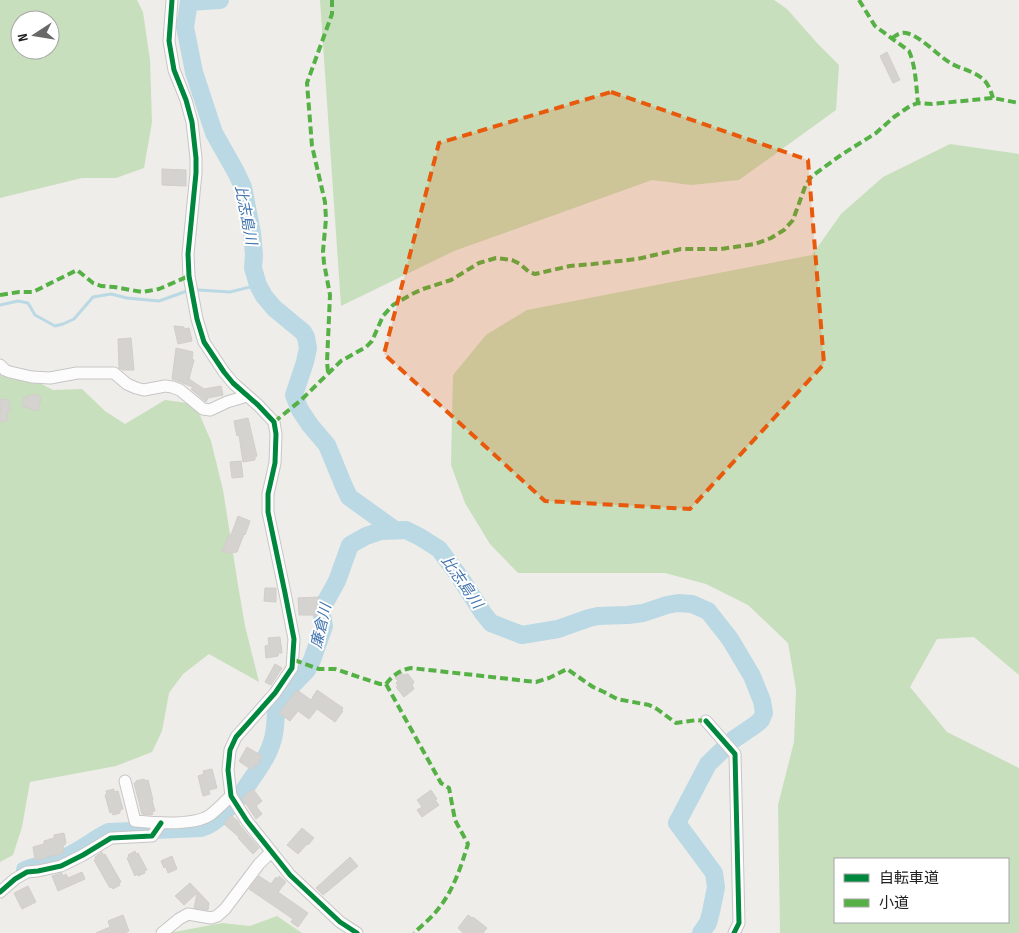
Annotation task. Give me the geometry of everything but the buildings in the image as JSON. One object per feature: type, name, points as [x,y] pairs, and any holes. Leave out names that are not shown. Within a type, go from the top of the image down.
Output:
[{"type":"street","points":[[172,0],[169,41],[174,70],[186,100],[192,122],[196,158],[188,254],[189,276],[197,319],[204,342],[224,372],[274,422],[276,434],[275,463],[268,494],[268,512],[294,639],[292,668],[281,685],[236,737],[230,750],[228,770],[231,796],[247,821],[290,875],[340,922],[357,933]]},
{"type":"street","points":[[0,365],[10,372],[32,377],[50,378],[77,374],[114,373],[127,384],[144,390],[172,386],[180,390],[203,409],[210,410],[227,402],[248,396]]},
{"type":"street","points":[[706,722],[735,754],[739,923],[734,933]]},
{"type":"street","points":[[125,781],[136,822],[161,823],[200,819],[210,815],[231,796]]},
{"type":"street","points":[[0,892],[15,879],[27,872],[61,866],[111,838],[152,836],[161,823]]},
{"type":"street","points":[[162,933],[188,914],[210,918],[217,916],[225,909],[259,864],[271,852]]},
{"type":"highlighted area","points":[[611,92],[808,160],[824,364],[690,509],[545,501],[384,354],[439,143]]},
{"type":"green space","points":[[0,0],[137,0],[143,12],[150,60],[152,122],[144,168],[116,178],[82,178],[0,198]]},
{"type":"green space","points":[[320,0],[774,0],[787,9],[839,65],[836,110],[739,180],[691,185],[652,180],[454,251],[341,306]]},
{"type":"green space","points":[[950,144],[1019,154],[1019,675],[974,637],[937,639],[910,687],[947,732],[1019,768],[1019,933],[780,933],[778,805],[794,742],[796,689],[788,643],[748,605],[706,584],[665,573],[518,573],[490,544],[465,503],[451,465],[453,375],[486,335],[527,310],[812,255],[841,214],[883,177]]},
{"type":"green space","points":[[0,368],[28,377],[53,390],[82,389],[105,411],[125,424],[165,400],[195,404],[211,441],[223,490],[245,626],[259,682],[209,654],[183,674],[169,693],[162,731],[152,752],[116,766],[30,782],[22,827],[13,855],[0,862]]},
{"type":"green space","points":[[277,916],[302,933],[169,933],[222,923],[250,926]]},
{"type":"waterway","name":"比志島川","points":[[220,0],[189,2],[185,27],[194,72],[214,133],[243,187],[252,233],[253,268],[258,285],[274,308],[303,332],[306,337],[308,348],[294,395],[300,410],[327,445],[349,497],[395,530]]},
{"type":"waterway","points":[[0,305],[18,301],[28,303],[35,315],[55,326],[74,319],[93,297],[111,294],[127,298],[159,301],[187,291],[230,292],[258,285]]},
{"type":"waterway","name":"比志島川","points":[[240,797],[269,751],[274,734],[276,702],[307,670],[312,660],[324,626],[321,610],[337,581],[350,545],[366,536],[381,531],[406,530],[439,549],[491,623],[522,635],[558,629],[598,616],[628,615],[643,613],[678,603],[692,604],[708,611],[730,639],[752,676],[762,701],[764,713],[761,720],[733,740],[708,764],[677,823],[714,873],[716,887],[711,912],[708,923],[701,933]]},
{"type":"waterway","name":"廉倉川","points":[[25,870],[55,862],[78,851],[109,832],[201,828],[220,817],[229,807]]},
{"type":"marked path","points":[[328,372],[330,295],[323,251],[326,219],[325,202],[312,146],[307,83],[332,14],[332,0]]},
{"type":"marked path","points":[[859,0],[875,26],[909,51],[914,70],[918,103]]},
{"type":"marked path","points":[[892,38],[904,33],[918,38],[952,64],[981,77],[990,89],[993,98]]},
{"type":"marked path","points":[[274,422],[300,401],[341,361],[366,347],[372,341],[383,316],[393,305],[423,289],[451,280],[479,263],[496,258],[512,260],[535,274],[570,266],[637,259],[681,249],[721,249],[755,244],[771,238],[784,230],[793,220],[806,184],[812,176],[876,133],[910,106],[918,103],[932,104],[993,98],[1019,103]]},
{"type":"marked path","points":[[0,295],[33,292],[77,270],[93,283],[101,286],[142,292],[159,289],[189,276]]},
{"type":"marked path","points":[[294,660],[319,669],[335,669],[380,684],[386,684],[441,783],[449,788],[455,820],[468,844],[451,890],[432,917],[414,933]]},
{"type":"marked path","points":[[386,684],[397,673],[411,668],[536,682],[567,669],[593,687],[617,699],[649,705],[676,723],[697,720],[706,721]]},
{"type":"cycle path","points":[[172,0],[169,41],[174,70],[186,100],[192,122],[196,158],[188,254],[189,276],[197,319],[204,342],[224,372],[274,422],[276,434],[275,463],[268,494],[268,512],[294,639],[292,668],[275,693],[236,737],[230,750],[228,770],[231,796],[247,821],[290,875],[340,922],[357,933]]},
{"type":"cycle path","points":[[706,721],[735,754],[739,923],[734,933]]},
{"type":"cycle path","points":[[0,892],[15,879],[27,872],[61,866],[111,838],[152,836],[161,823]]}]
